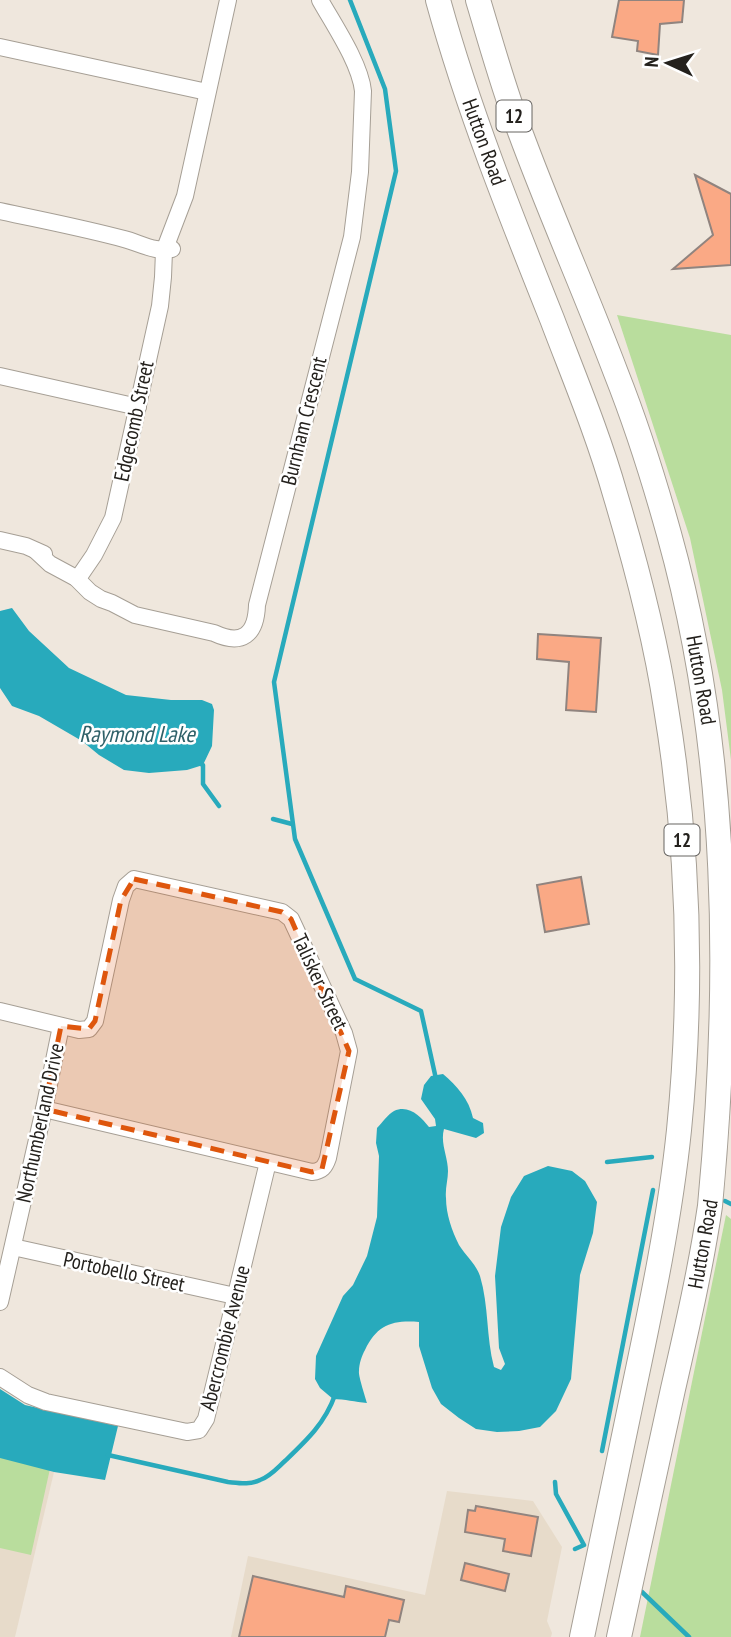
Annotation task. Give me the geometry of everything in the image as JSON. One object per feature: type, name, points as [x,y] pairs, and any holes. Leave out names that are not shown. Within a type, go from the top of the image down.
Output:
[{"type":"main road","name":"Hutton Road","points":[[438,0],[486,150],[598,440],[631,551],[646,607],[666,707],[682,844],[688,966],[684,1068],[672,1188],[650,1309],[582,1637]]},
{"type":"main road","name":"Hutton Road","points":[[478,0],[494,56],[537,176],[621,385],[670,535],[695,640],[715,759],[721,814],[728,982],[719,1136],[710,1209],[692,1304],[619,1637]]},
{"type":"main road","points":[[458,68],[494,56]]},
{"type":"main road","points":[[687,927],[727,928]]},
{"type":"street","name":"Edgecomb Street","points":[[78,574],[94,555],[113,518],[160,306],[169,283],[167,248],[183,217],[185,196],[228,0]]},
{"type":"street","name":"Burnham Crescent","points":[[0,540],[26,546],[50,564],[78,574],[90,592],[135,615],[214,633],[244,624],[257,605],[352,237],[360,172],[362,83],[354,62],[320,0]]},
{"type":"street","points":[[0,47],[207,92]]},
{"type":"street","points":[[0,211],[167,248]]},
{"type":"street","points":[[0,376],[138,407]]},
{"type":"street","name":"Talisker Street","points":[[0,1011],[79,1030],[89,1029],[95,1021],[121,900],[126,886],[134,879],[282,912],[291,919],[344,1034],[349,1051],[331,1147],[325,1166],[312,1172],[44,1109]]},
{"type":"street","name":"Northumberland Drive","points":[[0,1301],[61,1026]]},
{"type":"street","name":"Abercrombie Avenue","points":[[0,1377],[28,1395],[46,1402],[187,1432],[196,1432],[202,1428],[268,1162]]},
{"type":"street","name":"Portobello Street","points":[[13,1247],[235,1296]]},
{"type":"highlighted area","points":[[134,879],[282,912],[291,919],[349,1051],[322,1169],[312,1172],[44,1109],[61,1026],[89,1029],[95,1021],[121,900]]},
{"type":"shaded area","points":[[0,1458],[54,1472],[15,1637],[0,1637]]},
{"type":"shaded area","points":[[447,1491],[533,1501],[562,1547],[547,1621],[551,1637],[231,1637],[248,1556],[425,1595]]},
{"type":"green space","points":[[617,315],[731,335],[731,760],[722,690],[690,538]]},
{"type":"green space","points":[[726,1215],[731,1219],[731,1637],[640,1637]]},
{"type":"green space","points":[[0,1443],[53,1455],[31,1555],[0,1548]]},
{"type":"water","name":"Raymond Lake","points":[[12,608],[29,631],[69,668],[126,695],[202,700],[212,704],[212,746],[203,765],[187,770],[149,773],[124,770],[39,716],[12,706],[0,688],[0,611]]},
{"type":"water","points":[[443,1074],[462,1093],[473,1118],[483,1123],[484,1133],[476,1138],[444,1129],[443,1140],[448,1166],[448,1216],[459,1245],[480,1276],[494,1367],[501,1370],[505,1364],[499,1348],[495,1276],[501,1227],[511,1197],[524,1176],[548,1166],[572,1171],[585,1181],[597,1202],[593,1233],[580,1275],[571,1379],[556,1411],[540,1427],[497,1432],[476,1429],[441,1404],[432,1388],[419,1346],[419,1322],[393,1323],[380,1330],[370,1342],[362,1357],[359,1371],[367,1403],[333,1399],[320,1388],[315,1379],[316,1356],[343,1296],[353,1285],[367,1256],[377,1217],[377,1128],[399,1109],[410,1110],[429,1127],[436,1126],[435,1119],[421,1099],[424,1085],[431,1076]]},
{"type":"water","points":[[0,1389],[25,1405],[118,1426],[105,1480],[54,1472],[0,1458]]},
{"type":"building","points":[[619,0],[684,0],[682,22],[660,24],[658,55],[637,51],[638,41],[612,37]]},
{"type":"building","points":[[695,175],[731,194],[731,265],[673,269],[713,235]]},
{"type":"building","points":[[538,634],[601,638],[596,712],[566,710],[569,662],[537,659]]},
{"type":"building","points":[[581,877],[589,924],[545,932],[537,885]]},
{"type":"building","points":[[476,1506],[538,1517],[531,1556],[503,1551],[505,1539],[465,1532],[468,1510],[475,1511]]},
{"type":"building","points":[[465,1563],[509,1574],[505,1591],[461,1580]]},
{"type":"building","points":[[253,1576],[344,1597],[346,1586],[404,1600],[399,1622],[389,1620],[385,1637],[239,1637]]},
{"type":"waterway","points":[[350,0],[385,89],[396,171],[274,682],[295,839],[355,979],[421,1011],[436,1079]]},
{"type":"waterway","points":[[198,763],[203,765],[203,784],[219,806]]},
{"type":"waterway","points":[[273,819],[292,824]]},
{"type":"waterway","points":[[607,1162],[652,1157]]},
{"type":"waterway","points":[[602,1451],[653,1190]]},
{"type":"waterway","points":[[725,1201],[731,1204]]},
{"type":"waterway","points":[[108,1455],[228,1482],[256,1482],[274,1471],[308,1438],[321,1423],[335,1395]]},
{"type":"waterway","points":[[555,1482],[556,1494],[584,1545],[575,1549]]},
{"type":"waterway","points":[[642,1592],[689,1637]]}]
